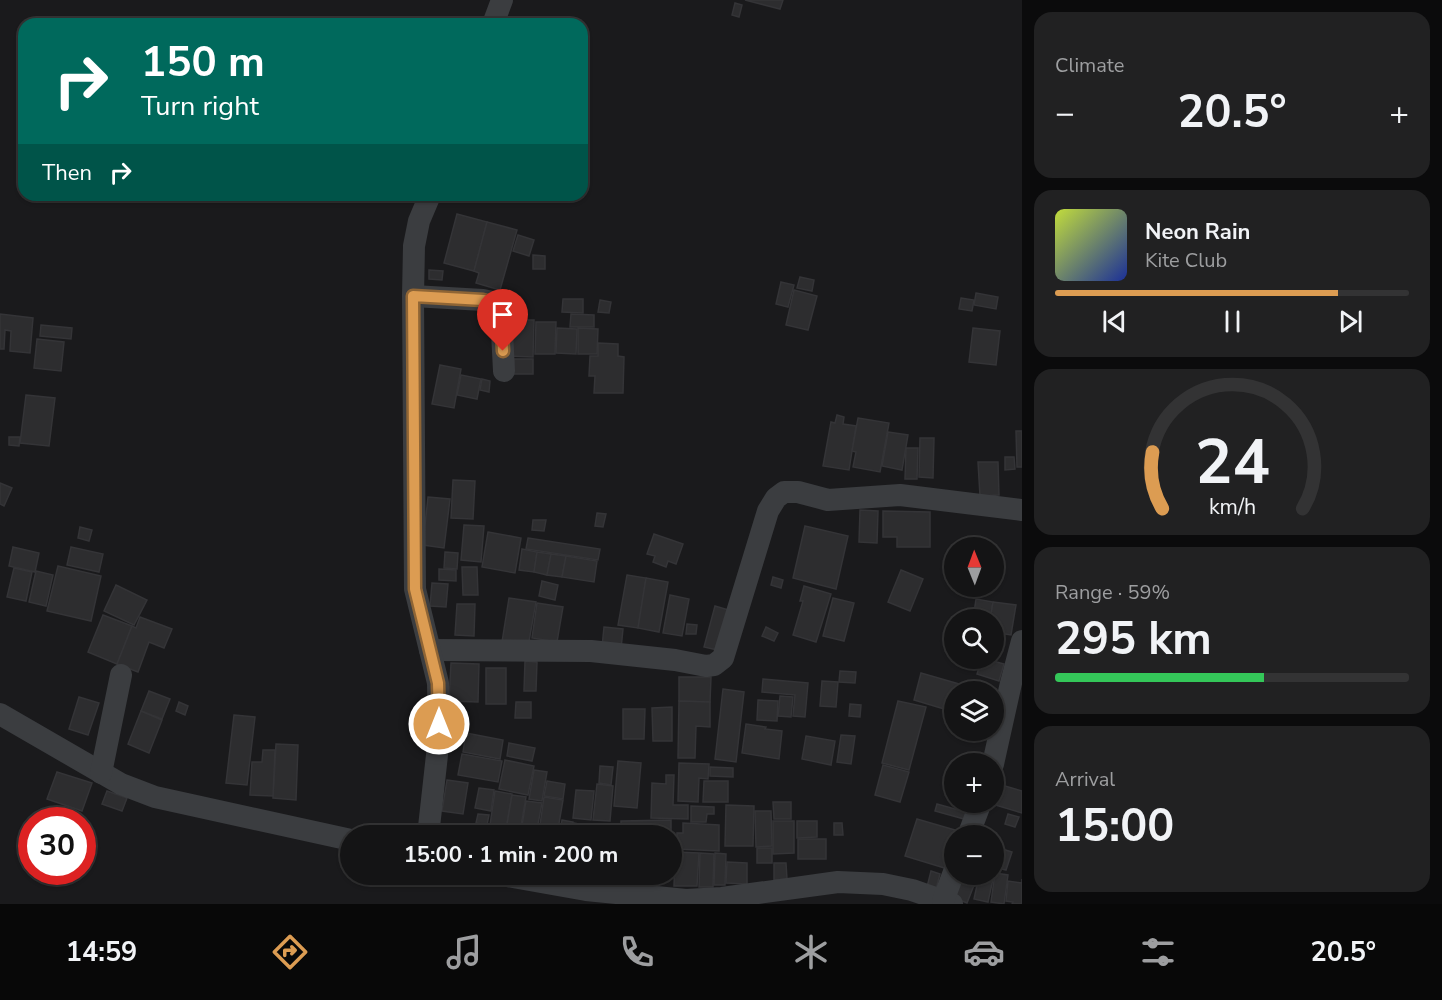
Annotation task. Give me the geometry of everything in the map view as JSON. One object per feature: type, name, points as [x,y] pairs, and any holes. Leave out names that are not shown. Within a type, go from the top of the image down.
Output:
[{"type":"street","points":[[495,18],[502,0]]},
{"type":"street","points":[[427,201],[419,221],[414,246],[413,296],[415,589],[438,683],[439,737],[429,825]]},
{"type":"street","points":[[413,296],[483,300],[497,303],[501,312],[504,371]]},
{"type":"street","points":[[430,650],[591,651],[675,660],[706,666],[714,665],[723,658],[768,511],[776,498],[784,492],[798,492],[828,500],[900,495],[1022,510]]},
{"type":"street","points":[[996,753],[1022,641]]},
{"type":"street","points":[[100,773],[121,675]]},
{"type":"street","points":[[0,714],[100,773],[155,797],[340,838]]},
{"type":"street","points":[[558,885],[686,902],[838,882],[882,884],[912,890],[947,902],[951,885]]},
{"type":"building","points":[[745,0],[783,0],[780,9]]},
{"type":"building","points":[[735,3],[742,5],[739,17],[732,15]]},
{"type":"building","points":[[457,214],[487,222],[474,271],[444,263]]},
{"type":"building","points":[[487,222],[517,230],[500,290],[476,283],[479,273],[474,271]]},
{"type":"building","points":[[518,235],[534,240],[529,256],[513,251]]},
{"type":"building","points":[[533,255],[545,256],[545,269],[533,269]]},
{"type":"building","points":[[429,270],[443,271],[442,280],[429,279]]},
{"type":"building","points":[[800,277],[814,280],[812,291],[797,288]]},
{"type":"building","points":[[781,282],[794,285],[788,307],[776,304]]},
{"type":"building","points":[[794,290],[817,296],[808,330],[786,325]]},
{"type":"building","points":[[976,293],[998,297],[996,309],[974,305]]},
{"type":"building","points":[[961,298],[974,300],[972,311],[959,309]]},
{"type":"building","points":[[563,299],[583,299],[583,313],[562,312]]},
{"type":"building","points":[[600,300],[611,302],[609,313],[598,312]]},
{"type":"building","points":[[0,314],[33,318],[30,353],[10,351],[11,331],[5,330],[4,349],[0,349]]},
{"type":"building","points":[[571,314],[594,315],[594,327],[570,327]]},
{"type":"building","points":[[510,320],[534,320],[533,357],[509,356]]},
{"type":"building","points":[[536,322],[556,322],[555,354],[535,354]]},
{"type":"building","points":[[41,325],[72,328],[71,339],[40,336]]},
{"type":"building","points":[[557,328],[577,329],[576,354],[556,353]]},
{"type":"building","points":[[578,328],[598,329],[597,354],[578,354]]},
{"type":"building","points":[[973,328],[1000,331],[996,365],[969,362]]},
{"type":"building","points":[[37,339],[64,342],[61,371],[34,368]]},
{"type":"building","points":[[598,343],[618,344],[618,356],[624,357],[623,393],[594,393],[595,376],[589,376],[590,356],[598,356]]},
{"type":"building","points":[[514,359],[533,359],[533,374],[513,374]]},
{"type":"building","points":[[440,365],[461,369],[454,408],[432,404]]},
{"type":"building","points":[[461,375],[481,379],[477,399],[457,395]]},
{"type":"building","points":[[482,379],[490,381],[489,392],[480,390]]},
{"type":"building","points":[[26,395],[55,398],[49,446],[20,443]]},
{"type":"building","points":[[837,415],[844,417],[843,424],[856,426],[849,470],[823,466],[831,422],[835,423]]},
{"type":"building","points":[[858,418],[889,423],[880,472],[853,467],[856,452],[852,451]]},
{"type":"building","points":[[1016,431],[1022,431],[1022,467],[1017,467]]},
{"type":"building","points":[[888,432],[908,435],[902,470],[882,466]]},
{"type":"building","points":[[9,437],[20,437],[19,446],[9,445]]},
{"type":"building","points":[[920,438],[934,438],[933,478],[919,477]]},
{"type":"building","points":[[906,448],[918,448],[917,479],[905,479]]},
{"type":"building","points":[[1005,457],[1014,457],[1015,469],[1005,470]]},
{"type":"building","points":[[978,462],[998,462],[999,495],[980,496]]},
{"type":"building","points":[[453,480],[475,481],[473,519],[451,518]]},
{"type":"building","points":[[0,483],[12,488],[4,506],[0,504]]},
{"type":"building","points":[[428,497],[450,499],[444,548],[423,545]]},
{"type":"building","points":[[860,510],[878,511],[877,543],[859,542]]},
{"type":"building","points":[[883,511],[930,512],[930,547],[897,547],[897,537],[883,537]]},
{"type":"building","points":[[597,513],[606,514],[603,527],[595,526]]},
{"type":"building","points":[[533,520],[546,520],[544,531],[532,530]]},
{"type":"building","points":[[464,525],[484,526],[481,562],[461,560]]},
{"type":"building","points":[[805,526],[848,536],[836,589],[793,578]]},
{"type":"building","points":[[80,527],[92,530],[89,541],[78,538]]},
{"type":"building","points":[[488,532],[521,538],[515,573],[482,567]]},
{"type":"building","points":[[654,534],[683,544],[676,564],[668,561],[666,567],[653,562],[655,556],[647,554]]},
{"type":"building","points":[[528,538],[600,549],[598,560],[526,549]]},
{"type":"building","points":[[13,547],[39,553],[35,572],[9,566]]},
{"type":"building","points":[[71,547],[103,554],[99,572],[67,565]]},
{"type":"building","points":[[522,549],[537,552],[534,572],[519,570]]},
{"type":"building","points":[[445,552],[458,553],[457,569],[444,568]]},
{"type":"building","points":[[537,552],[551,554],[547,575],[534,572]]},
{"type":"building","points":[[551,554],[566,556],[562,577],[547,575]]},
{"type":"building","points":[[566,556],[597,561],[594,582],[562,577]]},
{"type":"building","points":[[58,566],[101,576],[91,621],[47,611]]},
{"type":"building","points":[[462,567],[477,567],[478,595],[463,595]]},
{"type":"building","points":[[14,568],[32,572],[26,601],[7,597]]},
{"type":"building","points":[[439,569],[456,570],[456,581],[439,580]]},
{"type":"building","points":[[901,570],[923,579],[910,611],[888,602]]},
{"type":"building","points":[[36,571],[53,575],[46,606],[29,602]]},
{"type":"building","points":[[627,575],[646,578],[638,628],[618,625]]},
{"type":"building","points":[[773,577],[783,580],[781,588],[771,585]]},
{"type":"building","points":[[646,578],[668,582],[659,632],[638,628]]},
{"type":"building","points":[[542,581],[558,585],[555,600],[539,596]]},
{"type":"building","points":[[432,583],[448,584],[446,607],[430,606]]},
{"type":"building","points":[[116,585],[147,600],[134,625],[104,611]]},
{"type":"building","points":[[804,586],[831,594],[816,642],[793,635],[803,601],[800,601]]},
{"type":"building","points":[[670,595],[689,599],[682,636],[663,633]]},
{"type":"building","points":[[509,598],[536,602],[528,647],[502,642]]},
{"type":"building","points":[[833,598],[854,603],[844,641],[823,636]]},
{"type":"building","points":[[976,599],[993,602],[992,609],[975,609]]},
{"type":"building","points":[[993,602],[1016,605],[1011,635],[1004,634],[1004,609],[992,609]]},
{"type":"building","points":[[537,603],[563,607],[557,642],[532,638]]},
{"type":"building","points":[[457,604],[475,604],[474,636],[455,635]]},
{"type":"building","points":[[715,606],[732,611],[722,651],[704,647]]},
{"type":"building","points":[[103,615],[132,626],[117,664],[88,652]]},
{"type":"building","points":[[140,617],[172,629],[164,648],[149,642],[138,672],[117,664],[132,626],[136,628]]},
{"type":"building","points":[[687,624],[697,625],[696,634],[686,634]]},
{"type":"building","points":[[604,627],[623,629],[621,649],[602,647]]},
{"type":"building","points":[[766,627],[778,633],[774,641],[762,636]]},
{"type":"building","points":[[525,661],[537,662],[536,691],[524,691]]},
{"type":"building","points":[[451,663],[479,664],[478,702],[449,701]]},
{"type":"building","points":[[486,668],[506,668],[506,704],[486,704]]},
{"type":"building","points":[[979,669],[1003,669],[999,681],[977,674]]},
{"type":"building","points":[[840,671],[856,672],[855,683],[839,682]]},
{"type":"building","points":[[921,673],[949,681],[944,681],[944,709],[914,700]]},
{"type":"building","points":[[679,677],[711,677],[710,702],[679,701]]},
{"type":"building","points":[[763,679],[808,683],[805,717],[793,716],[795,695],[762,692]]},
{"type":"building","points":[[822,681],[838,682],[836,707],[820,706]]},
{"type":"building","points":[[723,689],[744,692],[736,762],[715,759]]},
{"type":"building","points":[[149,691],[170,699],[162,719],[141,711]]},
{"type":"building","points":[[780,696],[793,697],[791,717],[778,716]]},
{"type":"building","points":[[79,697],[99,703],[88,735],[69,729]]},
{"type":"building","points":[[758,700],[778,701],[777,721],[757,720]]},
{"type":"building","points":[[679,701],[710,702],[710,727],[696,726],[695,758],[678,758]]},
{"type":"building","points":[[898,701],[926,707],[909,770],[882,763]]},
{"type":"building","points":[[179,702],[188,706],[185,715],[176,711]]},
{"type":"building","points":[[516,702],[531,702],[531,718],[515,718]]},
{"type":"building","points":[[850,704],[861,705],[860,717],[849,716]]},
{"type":"building","points":[[672,707],[672,741],[653,741],[652,708]]},
{"type":"building","points":[[623,709],[645,709],[644,739],[623,739]]},
{"type":"building","points":[[141,711],[162,720],[149,753],[128,744]]},
{"type":"building","points":[[234,715],[255,717],[247,785],[226,783]]},
{"type":"building","points":[[746,724],[782,731],[779,759],[742,753]]},
{"type":"building","points":[[466,733],[503,740],[500,759],[463,752]]},
{"type":"building","points":[[841,735],[855,736],[851,764],[837,762]]},
{"type":"building","points":[[806,736],[835,741],[831,765],[802,759]]},
{"type":"building","points":[[509,743],[535,748],[532,761],[507,756]]},
{"type":"building","points":[[276,744],[298,745],[296,800],[273,798]]},
{"type":"building","points":[[263,750],[275,750],[273,796],[250,795],[252,762],[262,762]]},
{"type":"building","points":[[462,754],[502,761],[498,782],[458,775]]},
{"type":"building","points":[[505,760],[534,766],[528,795],[499,789]]},
{"type":"building","points":[[618,761],[641,763],[637,808],[614,806]]},
{"type":"building","points":[[679,763],[709,764],[708,779],[699,778],[698,802],[678,801]]},
{"type":"building","points":[[883,765],[909,772],[900,802],[875,795]]},
{"type":"building","points":[[600,766],[613,767],[611,785],[599,783]]},
{"type":"building","points":[[710,767],[733,768],[733,777],[710,776]]},
{"type":"building","points":[[534,770],[547,772],[542,801],[529,799]]},
{"type":"building","points":[[57,772],[92,783],[83,807],[70,807],[47,799]]},
{"type":"building","points":[[666,775],[674,775],[673,805],[688,805],[688,819],[651,818],[652,783],[666,784]]},
{"type":"building","points":[[447,780],[468,783],[463,814],[442,811]]},
{"type":"building","points":[[547,781],[565,784],[563,799],[544,796]]},
{"type":"building","points":[[704,781],[728,781],[728,802],[703,802]]},
{"type":"building","points":[[597,784],[613,786],[610,821],[593,820]]},
{"type":"building","points":[[1004,786],[1022,791],[1022,813],[1004,808]]},
{"type":"building","points":[[479,788],[494,790],[491,811],[475,808]]},
{"type":"building","points":[[576,790],[594,791],[591,820],[573,818]]},
{"type":"building","points":[[107,791],[127,798],[122,811],[102,804]]},
{"type":"building","points":[[495,791],[512,794],[507,825],[490,825]]},
{"type":"building","points":[[512,795],[526,797],[521,825],[507,825]]},
{"type":"building","points":[[544,797],[563,800],[559,825],[540,825]]},
{"type":"building","points":[[526,801],[542,803],[538,825],[522,825]]},
{"type":"building","points":[[773,802],[791,802],[791,819],[774,819]]},
{"type":"building","points":[[937,804],[944,806],[944,813],[966,813],[964,819],[935,811]]},
{"type":"building","points":[[726,805],[754,806],[753,846],[725,846]]},
{"type":"building","points":[[691,806],[714,807],[714,814],[707,814],[706,822],[691,822]]},
{"type":"building","points":[[755,811],[771,811],[772,846],[756,847]]},
{"type":"building","points":[[478,814],[489,815],[487,825],[476,823]]},
{"type":"building","points":[[1008,814],[1019,817],[1015,827],[1005,824]]},
{"type":"building","points":[[917,819],[944,827],[944,868],[905,856]]},
{"type":"building","points":[[562,820],[573,822],[572,825],[561,825]]},
{"type":"building","points":[[671,820],[671,825],[621,825],[621,821]]},
{"type":"building","points":[[773,821],[794,821],[794,853],[773,854]]},
{"type":"building","points":[[797,821],[817,821],[817,837],[797,838]]},
{"type":"building","points":[[683,823],[719,825],[719,851],[682,849]]},
{"type":"building","points":[[834,823],[842,823],[843,835],[834,835]]},
{"type":"building","points":[[798,839],[826,839],[826,859],[798,859]]},
{"type":"building","points":[[757,848],[772,848],[772,863],[757,863]]},
{"type":"building","points":[[1004,850],[1012,852],[1006,870],[1004,870]]},
{"type":"building","points":[[682,852],[699,853],[697,886],[674,886],[682,885]]},
{"type":"building","points":[[700,853],[714,854],[713,887],[699,887]]},
{"type":"building","points":[[715,853],[726,854],[725,885],[714,885]]},
{"type":"building","points":[[727,862],[747,863],[747,884],[726,883]]},
{"type":"building","points":[[774,863],[786,863],[787,879],[774,880]]},
{"type":"building","points":[[931,871],[940,874],[936,889],[927,887]]},
{"type":"building","points":[[1004,874],[1008,875],[1004,904],[991,902],[993,885],[1004,885]]},
{"type":"building","points":[[1008,881],[1022,883],[1022,904],[1012,904],[1013,902],[1006,901]]},
{"type":"building","points":[[956,885],[974,885],[967,903],[952,897]]},
{"type":"building","points":[[977,885],[992,885],[988,902],[974,899]]},
{"type":"route","points":[[439,724],[438,683],[415,589],[413,296],[483,300],[497,303],[501,312],[503,351]]}]
